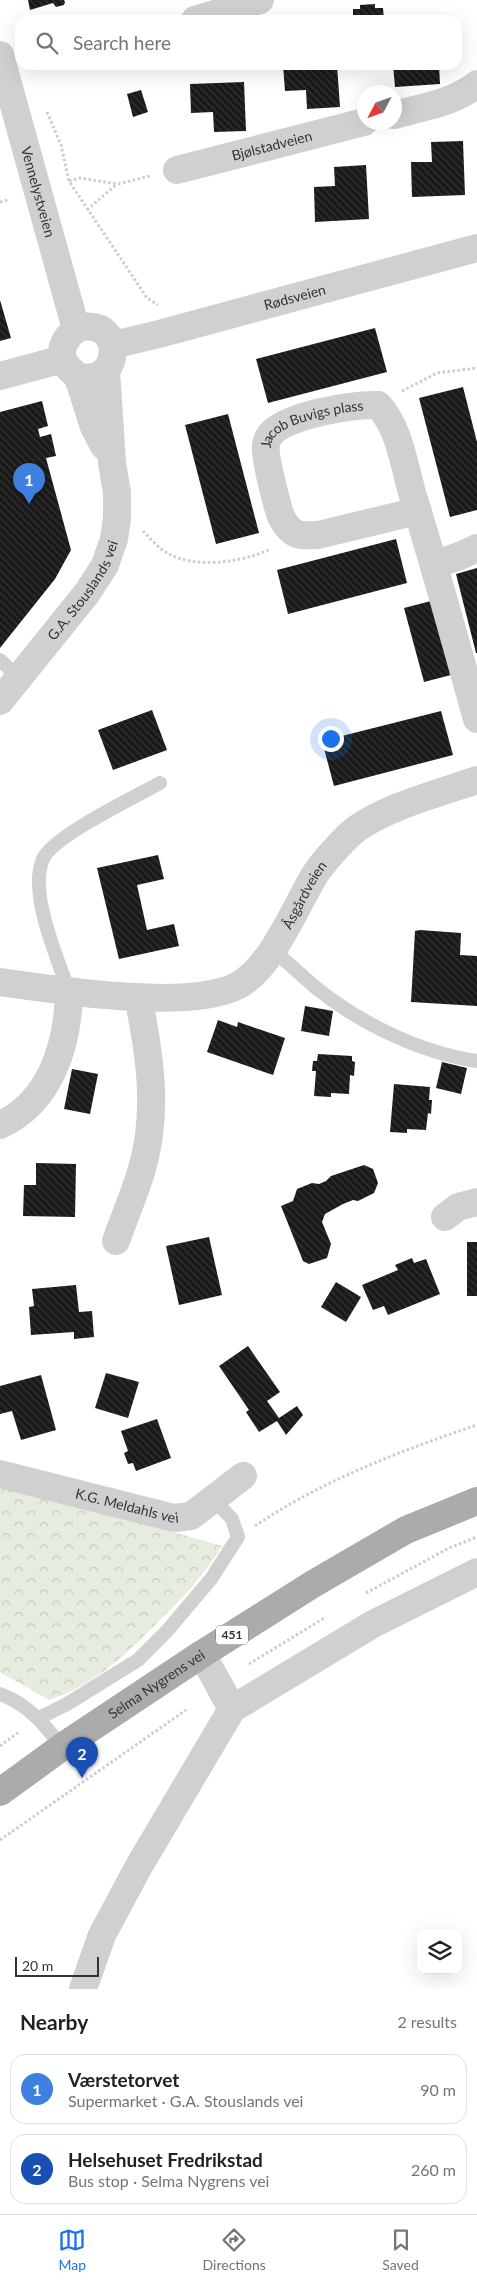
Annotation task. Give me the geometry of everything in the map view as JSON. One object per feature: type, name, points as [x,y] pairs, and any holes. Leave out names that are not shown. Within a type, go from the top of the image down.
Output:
[{"type":"main road","name":"Selma Nygrens vei","points":[[0,1792],[62,1747],[202,1654],[313,1584],[406,1530],[477,1501]]},
{"type":"street","points":[[211,15],[260,0]]},
{"type":"street","name":"Vennelystveien","points":[[0,55],[4,86],[76,329]]},
{"type":"street","points":[[402,113],[466,94],[477,84]]},
{"type":"street","name":"Bjølstadveien","points":[[177,170],[357,124]]},
{"type":"street","name":"Rødsveien","points":[[109,357],[159,334],[477,248]]},
{"type":"street","points":[[0,376],[70,368],[94,377],[109,357],[101,330],[89,327],[76,329],[65,340],[63,346],[70,368]]},
{"type":"street","name":"G.A. Stouslands vei","points":[[0,701],[9,669],[87,593],[105,565],[114,539],[117,518],[117,493],[112,463],[109,357]]},
{"type":"street","name":"G.A. Stouslands vei","points":[[70,368],[94,427],[112,463]]},
{"type":"street","name":"Jacob Buvigs plass","points":[[292,532],[280,515],[266,456],[265,446],[269,437],[280,426],[289,422],[338,408],[378,405],[386,414],[393,428],[477,719]]},
{"type":"street","points":[[292,532],[304,536],[318,535],[418,511]]},
{"type":"street","points":[[434,565],[462,556],[477,548]]},
{"type":"street","name":"Åsgårdveien","points":[[0,982],[69,992],[138,997],[184,997],[226,991],[248,979],[261,966],[316,873],[350,834],[380,816],[477,780]]},
{"type":"street","points":[[0,1125],[21,1112],[49,1080],[63,1042],[69,1013],[69,992]]},
{"type":"street","points":[[116,1241],[142,1171],[151,1113],[152,1082],[150,1055],[138,997]]},
{"type":"street","points":[[445,1217],[458,1207],[477,1202]]},
{"type":"street","name":"K.G. Meldahls vei","points":[[0,1474],[174,1518],[191,1516],[243,1476]]},
{"type":"street","points":[[83,1989],[102,1935],[143,1859],[232,1708],[373,1624],[477,1572]]},
{"type":"street","points":[[202,1654],[232,1708]]},
{"type":"lane","points":[[69,992],[46,927],[40,896],[42,860],[47,852],[68,835],[160,783]]},
{"type":"lane","points":[[272,949],[316,988],[380,1028],[426,1050],[454,1058],[477,1061]]},
{"type":"lane","points":[[39,1718],[66,1704],[138,1660],[167,1631],[211,1579],[238,1537],[232,1519],[214,1499]]},
{"type":"lane","points":[[0,1694],[15,1700],[39,1718],[62,1747]]},
{"type":"path","points":[[30,70],[34,78]]},
{"type":"path","points":[[46,111],[61,146],[69,181],[147,298],[154,304]]},
{"type":"path","points":[[69,181],[80,178],[118,184],[177,170]]},
{"type":"path","points":[[87,210],[118,184]]},
{"type":"path","points":[[0,202],[8,200]]},
{"type":"path","points":[[378,405],[422,379],[436,373],[477,368]]},
{"type":"path","points":[[139,527],[168,554],[192,561],[207,562],[229,560],[263,553],[276,547],[292,532]]},
{"type":"path","points":[[238,1537],[268,1517],[337,1478],[411,1447],[477,1425]]},
{"type":"path","points":[[0,1840],[186,1710]]},
{"type":"path","points":[[0,1746],[19,1732]]},
{"type":"green space","points":[[0,1483],[222,1546],[199,1578],[182,1597],[119,1659],[80,1687],[49,1700],[0,1672]]},
{"type":"building","points":[[28,0],[64,0],[65,2],[64,5],[56,7],[53,3],[30,10]]},
{"type":"building","points":[[375,4],[375,8],[383,8],[384,15],[353,15],[353,9],[360,9],[360,5]]},
{"type":"building","points":[[283,70],[337,70],[340,107],[307,109],[306,90],[285,91]]},
{"type":"building","points":[[393,70],[439,70],[440,84],[402,87],[395,85]]},
{"type":"building","points":[[244,82],[246,131],[214,132],[213,112],[191,113],[190,84]]},
{"type":"building","points":[[141,90],[148,112],[133,117],[127,94]]},
{"type":"building","points":[[463,141],[465,195],[412,197],[411,162],[432,162],[431,142]]},
{"type":"building","points":[[366,165],[369,219],[315,222],[314,187],[335,186],[334,167]]},
{"type":"building","points":[[0,300],[11,338],[0,341]]},
{"type":"building","points":[[375,328],[387,372],[268,403],[256,359]]},
{"type":"building","points":[[463,387],[477,442],[477,510],[450,517],[419,398]]},
{"type":"building","points":[[42,401],[48,426],[38,429],[40,437],[51,434],[56,456],[46,458],[71,550],[55,579],[0,648],[0,412]]},
{"type":"building","points":[[228,414],[259,533],[216,544],[185,425]]},
{"type":"building","points":[[396,539],[407,583],[288,614],[277,570]]},
{"type":"building","points":[[477,568],[477,653],[476,653],[456,574]]},
{"type":"building","points":[[431,601],[451,675],[424,682],[404,608]]},
{"type":"building","points":[[152,710],[167,750],[113,770],[98,730]]},
{"type":"building","points":[[441,711],[453,755],[334,786],[322,741]]},
{"type":"building","points":[[158,855],[164,879],[137,885],[147,930],[174,924],[179,946],[119,959],[97,868]]},
{"type":"building","points":[[415,931],[461,933],[460,955],[477,956],[477,1006],[411,1002]]},
{"type":"building","points":[[305,1006],[333,1011],[329,1036],[301,1031]]},
{"type":"building","points":[[218,1020],[237,1027],[238,1022],[285,1038],[273,1075],[207,1052]]},
{"type":"building","points":[[318,1054],[352,1056],[352,1061],[355,1062],[354,1076],[350,1075],[349,1094],[331,1093],[331,1097],[314,1096],[316,1071],[312,1071],[313,1061],[317,1061]]},
{"type":"building","points":[[442,1062],[467,1068],[461,1094],[436,1088]]},
{"type":"building","points":[[72,1069],[98,1074],[90,1114],[64,1109]]},
{"type":"building","points":[[394,1084],[430,1087],[429,1100],[432,1100],[431,1114],[428,1113],[426,1130],[407,1129],[407,1133],[390,1132]]},
{"type":"building","points":[[36,1163],[76,1164],[75,1217],[23,1216],[24,1185],[36,1185]]},
{"type":"building","points":[[364,1165],[373,1169],[378,1183],[374,1193],[358,1201],[353,1200],[343,1204],[325,1214],[322,1222],[331,1244],[327,1258],[309,1264],[303,1261],[281,1206],[293,1201],[297,1189],[312,1183],[319,1184],[331,1176]]},
{"type":"building","points":[[209,1237],[222,1295],[179,1305],[166,1246]]},
{"type":"building","points":[[467,1242],[477,1242],[477,1296],[467,1296]]},
{"type":"building","points":[[412,1258],[414,1263],[426,1259],[440,1294],[388,1315],[384,1306],[373,1310],[362,1285],[398,1270],[395,1265]]},
{"type":"building","points":[[336,1282],[361,1297],[346,1322],[321,1307]]},
{"type":"building","points":[[76,1285],[79,1312],[92,1311],[94,1337],[74,1339],[74,1332],[31,1335],[29,1307],[34,1306],[32,1289]]},
{"type":"building","points":[[248,1346],[280,1392],[267,1401],[279,1418],[297,1406],[303,1415],[286,1435],[277,1421],[259,1432],[246,1412],[249,1410],[219,1366]]},
{"type":"building","points":[[106,1373],[139,1382],[128,1418],[95,1408]]},
{"type":"building","points":[[41,1375],[56,1430],[21,1440],[12,1411],[0,1414],[0,1386]]},
{"type":"building","points":[[157,1419],[171,1458],[136,1471],[133,1463],[128,1464],[124,1453],[128,1451],[121,1431]]},
{"type":"place","name":"Værstetorvet","points":[[29,504]]},
{"type":"place","name":"Helsehuset Fredrikstad","points":[[82,1778]]}]
